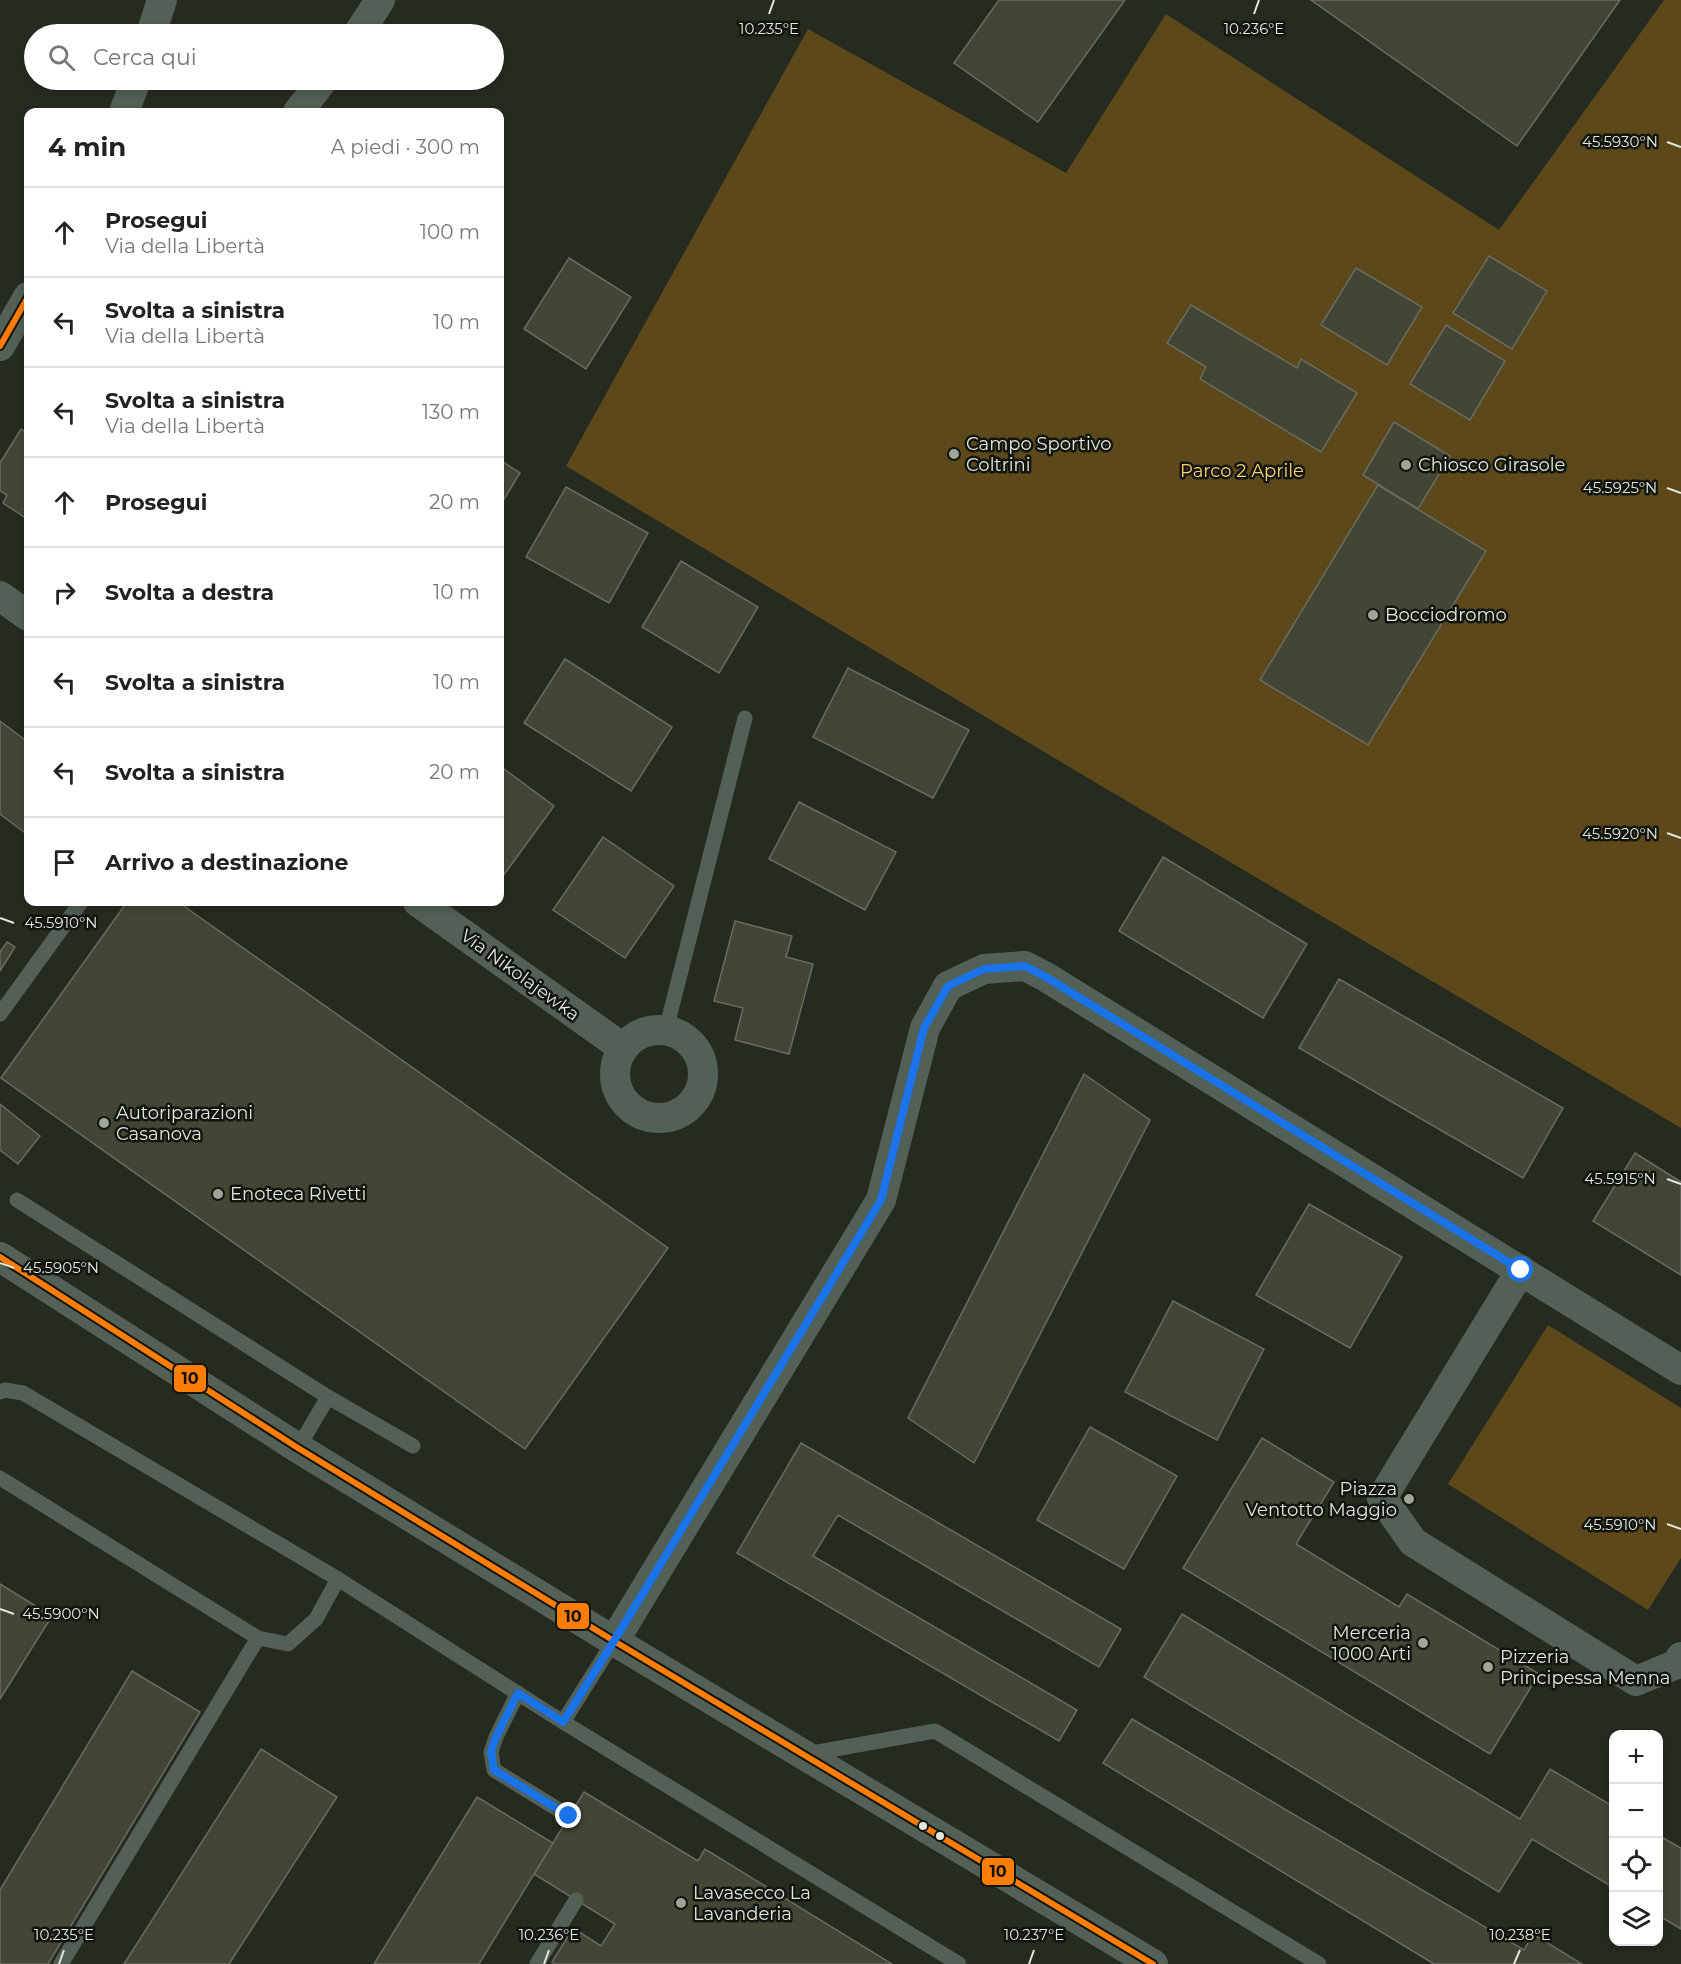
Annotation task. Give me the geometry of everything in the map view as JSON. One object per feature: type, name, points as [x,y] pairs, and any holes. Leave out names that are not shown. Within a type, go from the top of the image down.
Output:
[{"type":"street","points":[[154,24],[162,0]]},
{"type":"street","points":[[364,24],[380,0]]},
{"type":"street","points":[[301,108],[315,90]]},
{"type":"street","points":[[0,346],[24,304]]},
{"type":"street","points":[[0,596],[24,613]]},
{"type":"street","name":"Via Nikolajewka","points":[[424,906],[623,1048]]},
{"type":"street","points":[[614,1641],[881,1200],[924,1028],[948,986],[984,969],[1025,966],[1046,977],[1681,1370]]},
{"type":"street","points":[[650,1030],[666,1030],[687,1039],[701,1058],[703,1080],[695,1101],[677,1115],[654,1118],[633,1110],[618,1092],[615,1069],[623,1048],[635,1037],[650,1030]]},
{"type":"street","points":[[0,1257],[298,1448],[1146,1962]]},
{"type":"street","points":[[1521,1270],[1382,1498],[1413,1542],[1636,1681],[1677,1664],[1681,1657]]},
{"type":"lane","points":[[666,1030],[746,718]]},
{"type":"lane","points":[[0,1014],[78,906]]},
{"type":"lane","points":[[17,1200],[328,1397],[413,1446]]},
{"type":"lane","points":[[0,1392],[5,1390],[23,1393],[338,1579],[563,1722],[959,1964]]},
{"type":"lane","points":[[298,1448],[328,1397]]},
{"type":"lane","points":[[0,1478],[258,1638],[288,1644],[316,1619],[338,1579]]},
{"type":"lane","points":[[61,1964],[258,1638]]},
{"type":"lane","points":[[563,1722],[614,1641]]},
{"type":"lane","points":[[518,1693],[491,1752],[494,1770],[569,1816]]},
{"type":"lane","points":[[804,1755],[934,1731],[1319,1964]]},
{"type":"lane","points":[[537,1964],[576,1900]]},
{"type":"green space","name":"Parco 2 Aprile","points":[[1664,0],[1681,0],[1681,1128],[1093,781],[566,466],[808,29],[1066,173],[1166,14],[1499,230]]},
{"type":"green space","points":[[1548,1325],[1681,1408],[1681,1558],[1648,1610],[1448,1484]]},
{"type":"building","points":[[999,0],[1125,0],[1038,122],[954,63]]},
{"type":"building","points":[[1311,0],[1620,0],[1517,146]]},
{"type":"building","points":[[1489,256],[1547,291],[1512,349],[1453,313]]},
{"type":"building","points":[[569,258],[631,297],[586,369],[524,329]]},
{"type":"building","points":[[1356,268],[1422,307],[1387,365],[1321,325]]},
{"type":"building","points":[[1191,305],[1297,368],[1301,359],[1357,393],[1321,452],[1200,379],[1206,367],[1167,343]]},
{"type":"building","points":[[1446,325],[1505,361],[1470,420],[1410,384]]},
{"type":"building","name":"Chiosco Girasole","points":[[1394,422],[1450,456],[1418,509],[1363,475]]},
{"type":"building","points":[[21,429],[24,431],[24,517],[3,503],[7,495],[0,491],[0,463]]},
{"type":"building","points":[[504,463],[520,473],[504,499]]},
{"type":"building","name":"Bocciodromo","points":[[1378,485],[1486,551],[1368,745],[1260,680]]},
{"type":"building","points":[[566,487],[648,533],[609,603],[526,557]]},
{"type":"building","points":[[681,561],[758,607],[719,673],[642,627]]},
{"type":"building","points":[[565,659],[672,727],[631,791],[524,723]]},
{"type":"building","points":[[848,668],[969,730],[933,798],[813,737]]},
{"type":"building","points":[[0,721],[24,739],[24,832],[0,814]]},
{"type":"building","points":[[504,769],[554,806],[504,875]]},
{"type":"building","points":[[799,802],[896,852],[865,910],[769,859]]},
{"type":"building","points":[[603,837],[674,886],[625,958],[553,910]]},
{"type":"building","points":[[1163,857],[1307,944],[1263,1018],[1119,931]]},
{"type":"building","points":[[124,906],[184,906],[668,1248],[525,1449],[1,1078]]},
{"type":"building","points":[[735,921],[792,936],[786,957],[813,964],[789,1054],[735,1040],[743,1008],[714,1001]]},
{"type":"building","points":[[7,942],[15,947],[0,971],[0,952]]},
{"type":"building","points":[[1339,979],[1563,1108],[1523,1178],[1299,1048]]},
{"type":"building","points":[[1084,1074],[1150,1120],[974,1463],[908,1418]]},
{"type":"building","points":[[0,1104],[40,1136],[18,1164],[0,1150]]},
{"type":"building","points":[[1635,1153],[1681,1182],[1681,1275],[1593,1221]]},
{"type":"building","points":[[1309,1204],[1402,1257],[1350,1348],[1256,1295]]},
{"type":"building","points":[[1173,1301],[1264,1349],[1217,1440],[1125,1392]]},
{"type":"building","points":[[1090,1427],[1177,1476],[1124,1569],[1037,1520]]},
{"type":"building","points":[[1262,1438],[1334,1482],[1296,1544],[1399,1607],[1407,1594],[1539,1674],[1490,1754],[1183,1568]]},
{"type":"building","points":[[801,1443],[1121,1629],[1099,1667],[838,1515],[813,1556],[1077,1710],[1059,1741],[737,1553]]},
{"type":"building","points":[[0,1584],[52,1616],[0,1699]]},
{"type":"building","points":[[1182,1614],[1520,1819],[1550,1769],[1609,1804],[1609,1885],[1532,1839],[1499,1892],[1144,1677]]},
{"type":"building","points":[[132,1671],[200,1712],[48,1964],[0,1964],[0,1890]]},
{"type":"building","points":[[1132,1719],[1524,1950],[1533,1934],[1582,1964],[1434,1964],[1103,1763]]},
{"type":"building","points":[[261,1749],[337,1797],[229,1964],[124,1964]]},
{"type":"building","points":[[584,1792],[698,1861],[705,1849],[892,1964],[555,1964],[552,1962],[573,1928],[601,1946],[615,1924],[534,1874]]},
{"type":"building","points":[[477,1797],[553,1843],[479,1964],[374,1964]]},
{"type":"building","points":[[1663,1838],[1681,1848],[1681,1929],[1663,1918]]},
{"type":"transit line","name":"10","points":[[0,346],[24,304]]},
{"type":"transit line","name":"10","points":[[0,1257],[298,1448],[614,1641],[1153,1964]]},
{"type":"place","name":"Campo Sportivo Coltrini","points":[[954,454]]},
{"type":"place","name":"Chiosco Girasole","points":[[1406,465]]},
{"type":"place","name":"Bocciodromo","points":[[1373,615]]},
{"type":"place","name":"Autoriparazioni Casanova","points":[[104,1123]]},
{"type":"place","name":"Enoteca Rivetti","points":[[218,1194]]},
{"type":"place","name":"Piazza Ventotto Maggio","points":[[1409,1499]]},
{"type":"place","name":"Merceria 1000 Arti","points":[[1423,1643]]},
{"type":"place","name":"Pizzeria Principessa Menna","points":[[1488,1667]]},
{"type":"place","name":"Lavasecco La Lavanderia","points":[[681,1903]]},
{"type":"route","points":[[569,1816],[494,1770],[491,1752],[496,1737],[518,1693],[563,1722],[881,1200],[924,1028],[948,986],[984,969],[1025,966],[1521,1270]]}]
